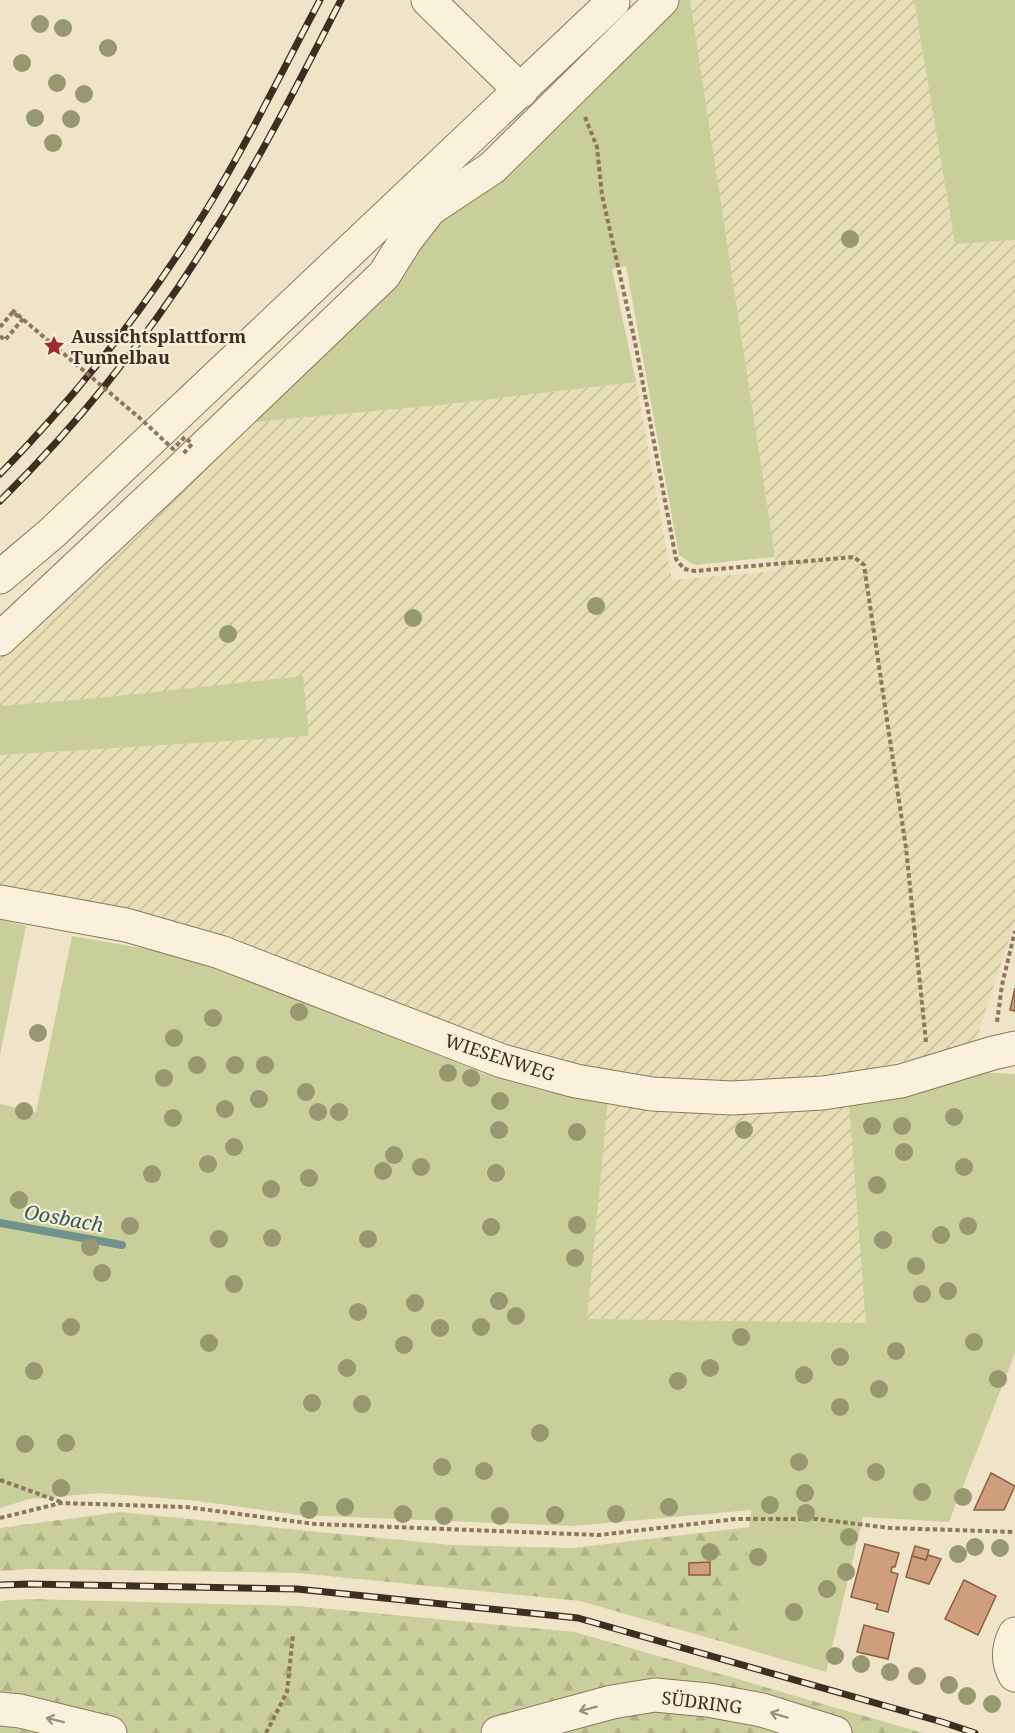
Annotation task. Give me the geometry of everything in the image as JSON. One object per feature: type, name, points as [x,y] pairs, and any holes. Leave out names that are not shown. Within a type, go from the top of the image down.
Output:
[{"type":"street","points":[[428,0],[520,91]]},
{"type":"street","points":[[0,639],[377,281],[430,210],[492,168],[662,0]]},
{"type":"street","points":[[0,577],[52,533],[613,1],[636,26]]},
{"type":"street","name":"WIESENWEG","points":[[0,902],[60,924],[126,925],[220,952],[502,1061],[576,1081],[652,1094],[732,1098],[824,1093],[901,1082],[1004,1050]]},
{"type":"street","points":[[1015,1634],[1010,1643],[1009,1657],[1015,1676]]},
{"type":"street","name":"SÜDRING","points":[[498,1733],[612,1702],[655,1695],[762,1710],[835,1733]]},
{"type":"street","points":[[0,1709],[20,1711],[110,1733]]},
{"type":"path","points":[[566,93],[585,115],[597,147],[602,195],[635,342],[676,559],[684,569],[694,571],[854,557],[864,565],[906,848],[927,1046],[933,1072]]},
{"type":"path","points":[[0,325],[12,310],[173,449],[185,437],[192,444],[183,454]]},
{"type":"path","points":[[0,325],[13,312],[22,320],[5,340],[0,336]]},
{"type":"path","points":[[1004,1050],[1002,985],[1015,932]]},
{"type":"path","points":[[0,1480],[61,1503]]},
{"type":"path","points":[[0,1518],[61,1503],[186,1507],[315,1524],[599,1535],[736,1519],[817,1519],[890,1528],[1015,1532]]},
{"type":"path","points":[[266,1733],[286,1692],[293,1635]]},
{"type":"shaded area","points":[[690,0],[914,0],[955,244],[1015,240],[1015,921],[975,1044],[832,1078],[737,1082],[633,1077],[536,1058],[0,886],[0,755],[309,735],[109,697],[0,706],[0,653],[242,423],[441,405],[636,382],[672,580],[777,571]]},
{"type":"shaded area","points":[[608,1100],[849,1105],[867,1324],[586,1319]]},
{"type":"green space","points":[[677,0],[690,0],[775,557],[694,565],[679,555],[626,266],[612,269],[636,382],[441,405],[242,423],[437,216]]},
{"type":"green space","points":[[914,0],[1015,0],[1015,240],[955,244]]},
{"type":"green space","points":[[303,676],[309,736],[0,755],[0,706]]},
{"type":"green space","points":[[0,919],[26,926],[0,1055]]},
{"type":"green space","points":[[72,936],[182,955],[486,1074],[544,1091],[608,1100],[587,1319],[866,1323],[849,1105],[976,1072],[1015,1074],[1015,1353],[949,1522],[863,1517],[826,1672],[737,1646],[751,1510],[574,1526],[298,1515],[198,1501],[100,1493],[29,1499],[0,1508],[0,1104],[36,1112]]},
{"type":"green space","points":[[119,1512],[451,1545],[573,1548],[750,1527],[737,1646],[580,1601],[298,1573],[31,1569],[0,1571],[0,1528]]},
{"type":"green space","points":[[31,1599],[299,1606],[575,1632],[923,1733],[0,1733],[0,1601]]},
{"type":"building","points":[[1015,988],[1015,1011],[1010,1010]]},
{"type":"building","points":[[991,1473],[1015,1486],[1004,1510],[974,1510]]},
{"type":"building","points":[[865,1544],[899,1553],[891,1572],[898,1574],[888,1612],[876,1609],[878,1604],[851,1597]]},
{"type":"building","points":[[915,1546],[929,1550],[926,1560],[912,1556]]},
{"type":"building","points":[[928,1555],[941,1559],[929,1584],[906,1577],[912,1556],[926,1560]]},
{"type":"building","points":[[710,1562],[710,1575],[689,1575],[689,1563]]},
{"type":"building","points":[[964,1580],[996,1596],[978,1635],[945,1619]]},
{"type":"building","points":[[864,1625],[894,1633],[888,1659],[857,1652]]},
{"type":"waterway","name":"Oosbach","points":[[0,1223],[122,1245]]},
{"type":"railway","points":[[0,474],[110,349],[183,247],[235,160],[320,0]]},
{"type":"railway","points":[[0,501],[57,441],[111,378],[185,278],[260,153],[341,0]]},
{"type":"railway","points":[[0,1585],[297,1589],[578,1618],[975,1733]]},
{"type":"place","name":"Aussichtsplattform Tunnelbau","points":[[54,346]]}]
